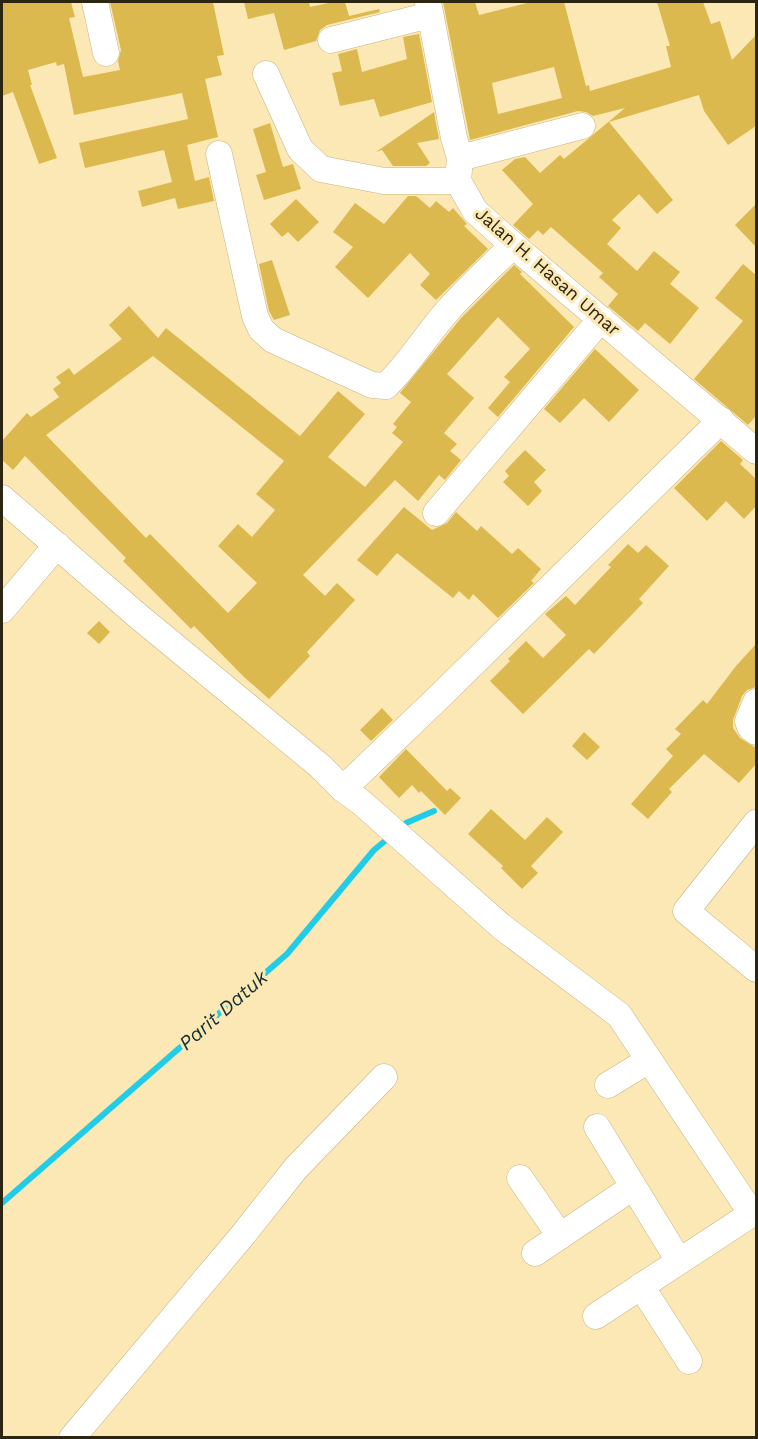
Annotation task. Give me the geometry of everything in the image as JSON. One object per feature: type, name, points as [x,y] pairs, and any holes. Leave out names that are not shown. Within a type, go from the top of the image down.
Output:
[{"type":"street","points":[[95,2],[106,53]]},
{"type":"street","points":[[330,40],[429,8]]},
{"type":"street","name":"Jalan H. Hasan Umar","points":[[429,8],[459,169],[475,211],[756,451]]},
{"type":"street","points":[[266,74],[300,149],[321,169],[384,181],[459,169],[582,126]]},
{"type":"street","points":[[219,154],[255,316],[261,329],[273,340],[372,385],[386,386],[450,308],[513,245]]},
{"type":"street","points":[[436,513],[601,319]]},
{"type":"street","points":[[343,789],[721,420]]},
{"type":"street","points":[[2,498],[138,616],[320,766],[343,789],[362,803],[502,927],[619,1015],[754,1212],[596,1316]]},
{"type":"street","points":[[2,610],[57,545]]},
{"type":"street","points":[[756,702],[747,721],[756,732]]},
{"type":"street","points":[[756,823],[686,910],[756,969]]},
{"type":"street","points":[[608,1085],[649,1060]]},
{"type":"street","points":[[72,1437],[242,1236],[296,1168],[384,1077]]},
{"type":"street","points":[[597,1127],[679,1261]]},
{"type":"street","points":[[520,1178],[560,1236]]},
{"type":"street","points":[[535,1253],[633,1187]]},
{"type":"street","points":[[641,1286],[689,1361]]},
{"type":"building","points":[[2,2],[71,2],[75,17],[69,18],[83,77],[120,70],[118,61],[121,50],[110,2],[213,2],[224,55],[217,56],[222,75],[205,79],[218,137],[187,145],[195,181],[209,177],[214,201],[178,209],[175,198],[142,207],[138,191],[172,182],[164,150],[85,168],[79,143],[188,119],[182,93],[74,115],[64,64],[57,66],[56,62],[28,70],[32,85],[30,85],[57,158],[39,164],[13,92],[2,96]]},
{"type":"building","points":[[244,2],[309,2],[310,7],[345,2],[349,16],[379,9],[380,12],[327,25],[320,30],[316,41],[284,50],[274,13],[248,19]]},
{"type":"building","points":[[443,2],[475,2],[479,15],[531,2],[564,2],[586,86],[589,85],[590,91],[671,67],[666,46],[670,46],[657,2],[703,2],[711,24],[720,21],[732,60],[756,35],[756,126],[728,145],[704,111],[699,95],[609,122],[673,200],[657,214],[639,194],[612,220],[621,228],[607,244],[637,271],[654,251],[680,272],[670,284],[699,308],[670,344],[645,323],[638,331],[608,306],[618,294],[599,277],[603,273],[551,227],[543,235],[538,230],[529,239],[513,225],[533,204],[502,170],[515,159],[525,157],[540,173],[560,155],[564,159],[625,108],[593,116],[578,111],[470,140]],"holes":[[[554,67],[562,98],[498,114],[492,83]]]},
{"type":"building","points":[[419,34],[432,102],[380,117],[374,99],[340,106],[332,73],[342,71],[338,54],[357,49],[362,72],[407,59],[403,37]]},
{"type":"building","points":[[434,112],[439,139],[417,143],[430,163],[426,166],[393,166],[382,150],[376,152]]},
{"type":"building","points":[[270,123],[283,167],[293,164],[301,189],[264,200],[256,175],[266,172],[253,129]]},
{"type":"building","points":[[408,196],[416,196],[430,208],[436,201],[449,212],[453,208],[467,224],[464,226],[488,249],[436,300],[420,285],[430,274],[410,253],[368,298],[335,267],[353,247],[333,232],[355,203],[384,224]]},
{"type":"building","points":[[296,199],[319,222],[298,242],[288,232],[282,237],[270,224]]},
{"type":"building","points":[[756,204],[756,247],[735,225]]},
{"type":"building","points":[[272,260],[290,315],[274,320],[269,311],[259,264]]},
{"type":"building","points":[[743,264],[756,275],[756,416],[748,425],[694,379],[743,321],[715,298]]},
{"type":"building","points":[[514,265],[522,272],[520,274],[574,327],[498,417],[488,408],[510,382],[504,377],[530,349],[498,317],[447,374],[474,398],[444,433],[457,444],[450,451],[461,460],[445,480],[439,475],[418,501],[395,480],[303,575],[325,596],[337,583],[355,600],[307,652],[310,656],[269,699],[194,626],[191,629],[123,561],[126,558],[25,456],[13,470],[2,460],[2,441],[27,413],[31,417],[59,397],[53,389],[61,383],[56,377],[69,368],[74,375],[122,339],[109,325],[129,306],[158,338],[166,328],[300,436],[338,391],[365,414],[328,457],[365,487],[403,442],[392,433],[397,427],[393,424],[411,402],[400,393],[461,318]],"holes":[[[153,356],[284,461],[256,494],[275,510],[252,537],[238,524],[218,546],[257,583],[228,613],[150,534],[146,538],[46,435]]]},
{"type":"building","points":[[595,349],[639,390],[609,422],[584,398],[560,423],[544,409]]},
{"type":"building","points":[[721,441],[743,460],[740,464],[756,479],[756,506],[744,519],[726,501],[707,521],[674,488]]},
{"type":"building","points":[[525,450],[546,470],[534,482],[542,491],[528,506],[503,482],[509,476],[505,471]]},
{"type":"building","points":[[404,507],[432,530],[447,523],[456,512],[477,531],[481,526],[512,554],[518,548],[541,569],[531,581],[534,583],[498,618],[473,594],[469,600],[459,591],[453,598],[397,553],[377,576],[357,560]]},
{"type":"building","points":[[628,544],[638,553],[646,545],[669,566],[639,599],[643,603],[594,654],[589,649],[523,714],[490,681],[526,641],[543,658],[566,635],[545,614],[566,596],[575,605],[611,567],[608,565]]},
{"type":"building","points":[[99,621],[110,632],[99,644],[87,633]]},
{"type":"building","points":[[756,644],[756,687],[747,690],[742,696],[733,720],[733,728],[740,738],[756,748],[756,764],[739,783],[704,754],[669,789],[672,792],[648,819],[631,804],[673,756],[666,749],[681,734],[675,729],[703,700],[707,704]]},
{"type":"building","points":[[382,708],[393,720],[371,741],[360,730]]},
{"type":"building","points":[[584,732],[600,747],[587,760],[572,746]]},
{"type":"building","points":[[406,749],[447,791],[450,788],[461,798],[445,815],[412,785],[399,798],[379,777]]},
{"type":"building","points":[[491,809],[525,840],[547,817],[563,832],[531,866],[538,873],[522,889],[501,868],[503,866],[468,834]]},
{"type":"waterway","name":"Parit Datuk","points":[[399,829],[406,823],[434,811]]},
{"type":"waterway","name":"Parit Datuk","points":[[2,1203],[287,954],[374,850],[391,836]]}]
